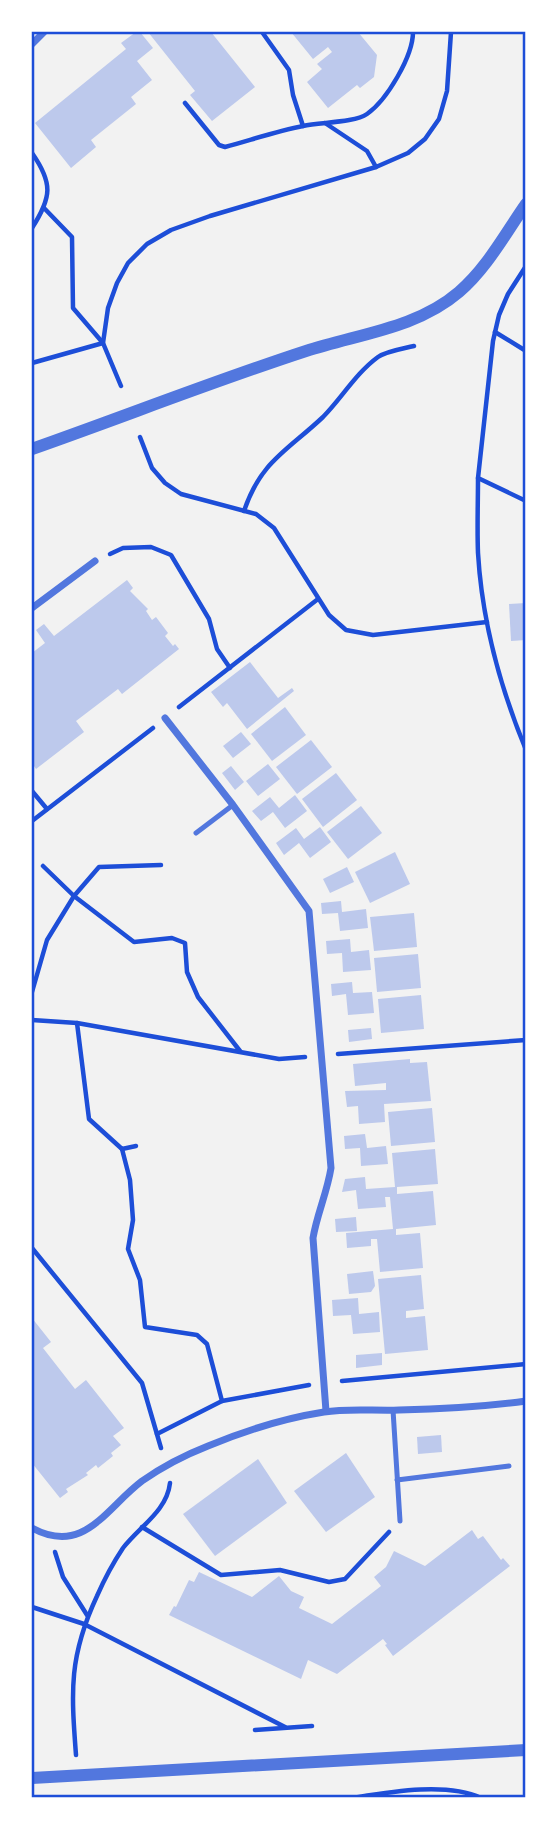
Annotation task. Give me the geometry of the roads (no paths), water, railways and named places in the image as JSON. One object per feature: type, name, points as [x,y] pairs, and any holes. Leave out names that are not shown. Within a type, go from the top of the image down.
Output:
[{"type":"street","points":[[32,44],[44,32]]},
{"type":"street","points":[[32,449],[308,350],[405,323],[432,310],[458,293],[484,266],[526,204]]},
{"type":"street","points":[[32,608],[95,561]]},
{"type":"street","points":[[165,718],[233,804],[309,911],[331,1168],[328,1189],[316,1216],[313,1238],[326,1411]]},
{"type":"street","points":[[32,1528],[61,1538],[78,1535],[95,1525],[142,1482],[206,1447],[246,1432],[326,1411],[465,1409],[526,1401]]},
{"type":"street","points":[[32,1778],[526,1750]]},
{"type":"lane","points":[[196,833],[233,804]]},
{"type":"lane","points":[[393,1410],[400,1521]]},
{"type":"lane","points":[[397,1480],[509,1466]]}]
